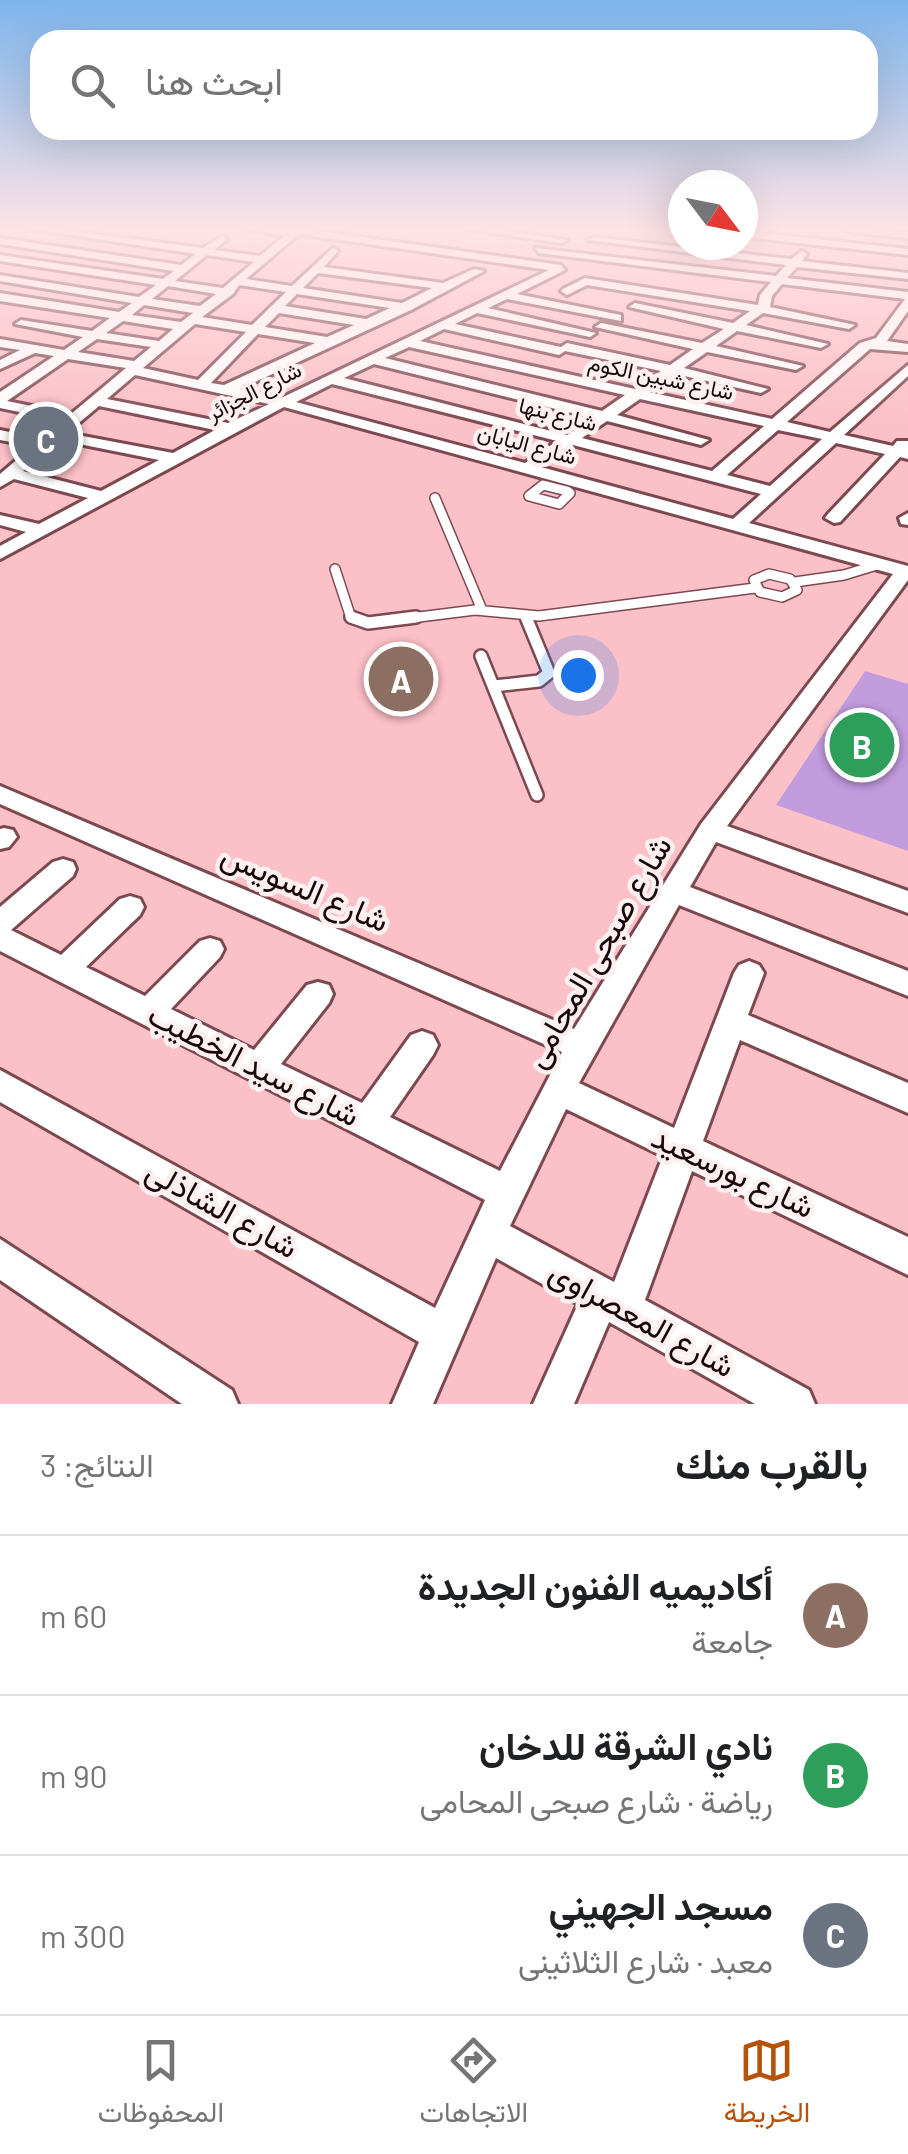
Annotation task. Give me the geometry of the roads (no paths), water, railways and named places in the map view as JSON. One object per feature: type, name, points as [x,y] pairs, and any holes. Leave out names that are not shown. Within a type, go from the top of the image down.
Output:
[{"type":"street","points":[[101,295],[143,301],[196,319]]},
{"type":"street","points":[[0,402],[151,295]]},
{"type":"street","points":[[7,471],[226,295]]},
{"type":"street","points":[[201,384],[292,295]]},
{"type":"street","points":[[326,295],[407,307]]},
{"type":"street","points":[[390,295],[426,304]]},
{"type":"street","points":[[226,390],[407,307],[426,304],[438,295]]},
{"type":"street","name":"شارع الجزائر","points":[[0,554],[230,428],[405,342],[442,319],[467,312],[501,295]]},
{"type":"street","points":[[504,295],[616,318]]},
{"type":"street","points":[[587,295],[821,344]]},
{"type":"street","points":[[527,370],[656,295]]},
{"type":"street","points":[[682,295],[849,325]]},
{"type":"street","points":[[529,468],[762,309],[767,295]]},
{"type":"street","points":[[844,300],[850,295]]},
{"type":"street","points":[[715,477],[773,424],[872,343],[881,341],[908,299],[882,295]]},
{"type":"street","points":[[4,299],[122,316],[196,319],[349,346]]},
{"type":"street","points":[[0,334],[58,306]]},
{"type":"street","points":[[278,309],[371,324]]},
{"type":"street","points":[[822,320],[832,310]]},
{"type":"street","points":[[467,312],[708,348],[796,366]]},
{"type":"street","points":[[442,319],[563,349],[762,390]]},
{"type":"street","points":[[21,324],[163,345]]},
{"type":"street","name":"شارع شبين الكوم","points":[[405,342],[836,438],[904,448]]},
{"type":"street","name":"شارع اليابان","points":[[0,343],[135,368],[281,402],[529,468],[562,483],[740,523],[898,569]]},
{"type":"street","points":[[872,343],[908,348]]},
{"type":"street","points":[[0,364],[33,349]]},
{"type":"street","points":[[374,354],[461,380],[702,440]]},
{"type":"street","points":[[420,402],[495,362]]},
{"type":"street","points":[[740,523],[908,370]]},
{"type":"street","name":"شارع بنها","points":[[330,378],[775,492]]},
{"type":"street","points":[[95,401],[230,428]]},
{"type":"street","points":[[0,402],[74,418]]},
{"type":"street","points":[[0,435],[175,458]]},
{"type":"street","points":[[834,518],[904,448]]},
{"type":"street","points":[[7,471],[103,498]]},
{"type":"street","points":[[0,520],[44,530]]},
{"type":"street","name":"شارع صبحى المحامى","points":[[412,1404],[557,1088],[710,830],[898,569]]},
{"type":"street","name":"شارع السويس","points":[[0,794],[582,1046]]},
{"type":"street","points":[[710,830],[908,902]]},
{"type":"street","points":[[0,922],[63,869]]},
{"type":"street","points":[[674,892],[908,984]]},
{"type":"street","points":[[64,970],[130,908]]},
{"type":"street","name":"شارع سيد الخطيب","points":[[0,938],[507,1192]]},
{"type":"street","points":[[149,1012],[210,949]]},
{"type":"street","points":[[552,1404],[612,1302],[684,1148],[749,973]]},
{"type":"street","points":[[259,1068],[318,994]]},
{"type":"street","points":[[731,1022],[908,1098]]},
{"type":"street","points":[[368,1122],[422,1045]]},
{"type":"street","name":"شارع الشاذلى","points":[[0,1084],[444,1334]]},
{"type":"street","name":"شارع بورسعيد","points":[[557,1088],[908,1256]]},
{"type":"street","name":"شارع المعصراوى","points":[[489,1234],[795,1404]]},
{"type":"street","points":[[0,1258],[218,1404]]},
{"type":"lane","points":[[434,498],[482,610]]},
{"type":"lane","points":[[335,569],[355,621],[482,610],[525,616],[755,588],[767,595],[790,596],[798,590],[795,582]]},
{"type":"lane","points":[[755,588],[754,580],[762,575],[784,576],[795,582],[898,569]]},
{"type":"lane","points":[[494,686],[538,681],[549,674],[525,616]]},
{"type":"lane","points":[[482,656],[537,794]]},
{"type":"place","name":"مسجد الجهيني","points":[[46,439]]},
{"type":"place","name":"أكاديميه الفنون الجديدة","points":[[401,679]]},
{"type":"place","name":"نادي الشرقة للدخان","points":[[862,745]]}]
